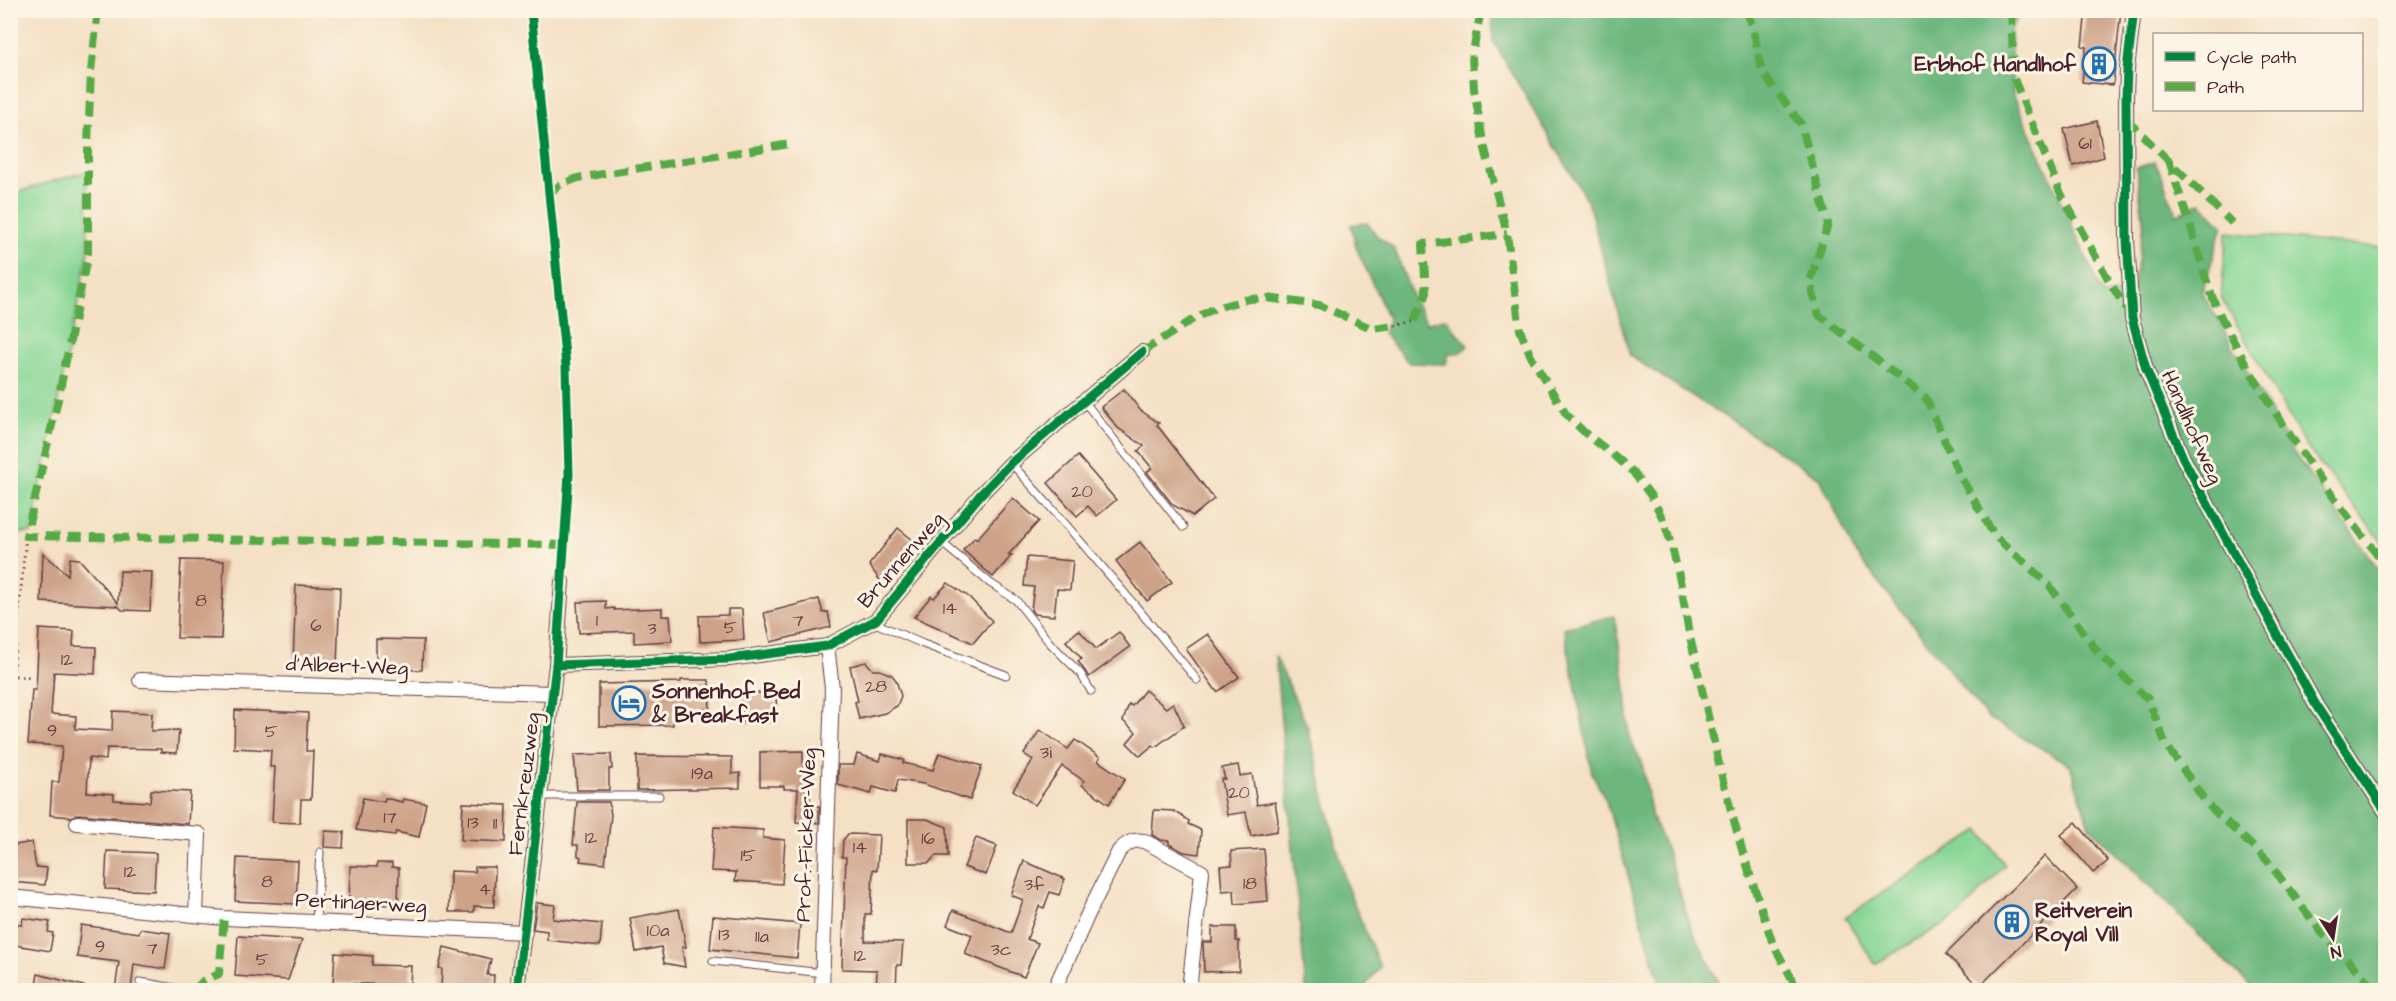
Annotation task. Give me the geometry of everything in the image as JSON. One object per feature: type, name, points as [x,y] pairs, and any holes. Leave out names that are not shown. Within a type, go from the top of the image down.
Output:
[{"type":"street","name":"Handlhofweg","points":[[2134,10],[2126,96],[2127,262],[2132,318],[2146,369],[2183,458],[2282,642],[2317,706],[2385,812]]},
{"type":"street","name":"Brunnenweg","points":[[556,665],[729,658],[827,646],[873,622],[981,494],[1011,463],[1142,352]]},
{"type":"street","name":"Fernkreuzweg","points":[[517,990],[556,665],[562,581]]},
{"type":"street","name":"Prof.-Ficker-Weg","points":[[822,990],[832,688],[827,646]]},
{"type":"street","name":"d'Albert-Weg","points":[[140,680],[552,693]]},
{"type":"street","points":[[77,823],[199,834],[196,915]]},
{"type":"street","points":[[1054,990],[1119,851],[1124,845],[1137,840],[1144,841],[1202,872],[1189,990]]},
{"type":"street","name":"Pertingerweg","points":[[10,897],[196,915],[525,932]]},
{"type":"lane","points":[[1083,400],[1182,527]]},
{"type":"lane","points":[[1011,463],[1088,552],[1107,570],[1197,680]]},
{"type":"lane","points":[[941,542],[990,583],[1016,600],[1049,642],[1080,673],[1091,691]]},
{"type":"lane","name":"Brunnenweg","points":[[873,622],[1006,675]]},
{"type":"lane","points":[[540,796],[659,796]]},
{"type":"lane","points":[[316,922],[320,852]]},
{"type":"lane","points":[[713,961],[823,973]]},
{"type":"lane","points":[[140,982],[186,990]]},
{"type":"path","points":[[1395,326],[1415,321]]},
{"type":"path","points":[[10,706],[15,676],[26,536]]},
{"type":"path","points":[[15,676],[31,677]]},
{"type":"green space","points":[[1492,11],[2021,11],[2010,30],[2013,94],[2103,295],[2133,290],[2144,224],[2136,168],[2155,162],[2177,215],[2200,202],[2223,226],[2202,292],[2294,453],[2385,578],[2385,990],[2254,990],[2089,826],[2070,765],[1987,717],[1855,553],[1820,478],[1630,356],[1588,202],[1493,41]]},
{"type":"green space","points":[[87,171],[88,253],[31,533],[11,533],[11,194]]},
{"type":"green space","points":[[1367,223],[1378,237],[1394,248],[1414,301],[1427,323],[1445,318],[1468,346],[1459,353],[1448,354],[1446,364],[1409,363],[1383,333],[1389,320],[1356,247],[1351,225]]},
{"type":"green space","points":[[2227,232],[2385,248],[2385,546],[2306,446],[2221,297]]},
{"type":"green space","points":[[1614,616],[1625,680],[1630,739],[1642,763],[1652,818],[1667,851],[1690,925],[1723,990],[1662,990],[1606,801],[1592,773],[1564,628]]},
{"type":"green space","points":[[1275,655],[1308,728],[1346,884],[1380,967],[1366,985],[1366,990],[1306,990]]},
{"type":"green space","points":[[1979,830],[2005,865],[1959,915],[1875,964],[1845,917]]},
{"type":"building","name":"Erbhof Handlhof","points":[[2086,10],[2121,10],[2113,85],[2082,82],[2086,47],[2082,46]]},
{"type":"building","points":[[2097,121],[2104,157],[2073,166],[2064,129]]},
{"type":"building","points":[[1124,389],[1140,410],[1159,423],[1157,425],[1214,499],[1193,516],[1173,505],[1147,472],[1152,468],[1138,451],[1144,446],[1118,428],[1101,407]]},
{"type":"building","points":[[1078,456],[1116,500],[1097,516],[1088,506],[1077,516],[1048,483]]},
{"type":"building","points":[[1013,498],[1039,521],[1008,555],[1012,555],[993,577],[963,550],[975,537],[977,539]]},
{"type":"building","points":[[898,528],[914,541],[881,582],[869,565]]},
{"type":"building","points":[[1140,542],[1172,582],[1147,601],[1116,561]]},
{"type":"building","points":[[43,553],[68,575],[70,558],[79,559],[118,603],[120,571],[152,572],[150,611],[122,610],[118,606],[41,602]]},
{"type":"building","points":[[1027,557],[1073,561],[1070,590],[1057,589],[1054,616],[1034,614],[1031,610],[1034,587],[1024,586]]},
{"type":"building","points":[[181,560],[224,561],[221,639],[177,638]]},
{"type":"building","points":[[948,583],[969,597],[992,621],[973,643],[914,617],[931,596],[934,598]]},
{"type":"building","points":[[296,585],[340,587],[337,665],[293,664]]},
{"type":"building","points":[[819,599],[823,613],[828,612],[831,627],[771,642],[764,613]]},
{"type":"building","points":[[606,601],[606,609],[614,608],[614,610],[662,608],[662,616],[670,616],[672,641],[634,643],[634,631],[579,633],[577,602]]},
{"type":"building","points":[[728,609],[742,609],[744,640],[700,642],[699,616],[728,615]]},
{"type":"building","points":[[39,629],[74,631],[73,646],[96,647],[95,674],[54,672],[51,714],[76,716],[75,729],[112,731],[113,711],[152,713],[151,731],[179,730],[177,753],[161,752],[161,749],[107,748],[106,760],[89,758],[87,792],[114,794],[114,800],[150,802],[151,790],[190,792],[188,824],[78,814],[71,817],[50,815],[52,782],[59,782],[62,746],[28,744],[32,690],[36,690]]},
{"type":"building","points":[[1079,630],[1096,649],[1119,632],[1130,647],[1089,677],[1078,661],[1082,659],[1066,641]]},
{"type":"building","points":[[1208,634],[1239,677],[1217,692],[1186,649]]},
{"type":"building","points":[[376,639],[423,640],[422,670],[376,669]]},
{"type":"building","points":[[866,662],[873,670],[892,675],[901,696],[897,706],[885,713],[859,719],[855,702],[858,701],[850,666]]},
{"type":"building","points":[[681,680],[709,680],[710,709],[673,710],[673,725],[599,726],[599,684],[681,682]]},
{"type":"building","points":[[1145,690],[1166,708],[1173,703],[1184,726],[1140,756],[1127,743],[1136,732],[1123,721],[1129,704],[1132,706]]},
{"type":"building","points":[[743,693],[776,693],[777,722],[743,723]]},
{"type":"building","points":[[235,710],[308,713],[306,751],[313,751],[311,799],[301,799],[300,823],[272,822],[275,767],[270,767],[271,750],[234,748]]},
{"type":"building","points":[[1040,730],[1068,749],[1075,740],[1100,757],[1098,761],[1125,779],[1109,804],[1082,785],[1084,781],[1062,766],[1035,805],[1013,790],[1033,760],[1024,754]]},
{"type":"building","points":[[803,751],[803,771],[810,772],[810,806],[819,806],[819,823],[796,822],[798,789],[784,789],[784,786],[760,786],[760,752]]},
{"type":"building","points":[[939,753],[982,766],[970,800],[924,784],[898,780],[895,793],[873,787],[871,794],[838,785],[838,765],[854,765],[857,754],[880,761],[882,754],[904,760],[903,763],[933,770]]},
{"type":"building","points":[[611,754],[612,769],[609,769],[609,790],[577,790],[574,755]]},
{"type":"building","points":[[637,756],[732,757],[732,774],[740,773],[740,788],[637,790]]},
{"type":"building","points":[[1238,765],[1240,776],[1252,774],[1257,805],[1275,802],[1277,831],[1251,836],[1246,812],[1227,815],[1221,779],[1225,779],[1222,768]]},
{"type":"building","points":[[363,798],[384,802],[385,798],[402,802],[403,799],[426,803],[419,837],[396,832],[395,835],[356,830]]},
{"type":"building","points":[[577,802],[609,802],[611,815],[605,864],[580,861],[578,845],[573,845]]},
{"type":"building","points":[[463,803],[507,805],[506,842],[461,840]]},
{"type":"building","points":[[1154,810],[1174,811],[1189,821],[1188,824],[1201,830],[1199,854],[1184,852],[1169,844],[1169,841],[1152,835]]},
{"type":"building","points":[[908,819],[927,819],[947,827],[948,856],[935,856],[929,863],[908,863]]},
{"type":"building","points":[[2076,822],[2108,861],[2093,873],[2061,835]]},
{"type":"building","points":[[714,827],[763,830],[763,838],[785,840],[782,884],[735,881],[736,872],[711,871]]},
{"type":"building","points":[[325,831],[344,832],[343,848],[324,847]]},
{"type":"building","points":[[848,834],[879,835],[877,870],[873,869],[871,914],[865,914],[865,941],[903,942],[901,965],[897,965],[896,990],[876,990],[877,970],[842,969],[846,857],[842,857],[843,840]]},
{"type":"building","points":[[976,838],[997,846],[986,875],[964,867]]},
{"type":"building","points":[[32,842],[36,867],[47,868],[45,885],[10,882],[10,846]]},
{"type":"building","points":[[1264,849],[1268,901],[1235,904],[1234,890],[1222,891],[1220,866],[1232,865],[1231,851]]},
{"type":"building","points":[[107,851],[156,853],[154,891],[105,889]]},
{"type":"building","name":"Reitverein Royal Vill","points":[[2045,856],[2077,889],[1979,987],[1946,954]]},
{"type":"building","points":[[237,858],[298,861],[296,904],[235,901]]},
{"type":"building","points":[[1024,861],[1065,879],[1059,895],[1050,892],[1044,908],[1039,906],[1027,939],[1038,943],[1024,977],[965,954],[972,935],[947,925],[953,910],[1011,933],[1023,900],[1011,895]]},
{"type":"building","points":[[377,863],[392,863],[392,867],[399,868],[398,905],[366,904],[366,907],[349,907],[350,866],[377,867]]},
{"type":"building","points":[[475,867],[495,867],[494,907],[474,906],[474,912],[449,912],[450,871],[475,872]]},
{"type":"building","points":[[537,903],[555,905],[553,919],[602,924],[600,946],[547,940],[547,931],[533,929]]},
{"type":"building","points":[[679,909],[686,947],[682,947],[685,967],[664,963],[661,947],[636,952],[630,918]]},
{"type":"building","points":[[713,916],[800,924],[797,958],[710,949]]},
{"type":"building","points":[[23,918],[50,922],[48,932],[53,933],[50,951],[10,944],[10,922],[22,925]]},
{"type":"building","points":[[81,925],[139,933],[140,929],[170,933],[165,969],[134,964],[131,990],[115,990],[119,962],[77,957]]},
{"type":"building","points":[[1212,927],[1236,927],[1236,941],[1239,941],[1239,971],[1204,972],[1203,942],[1212,942]]},
{"type":"building","points":[[238,936],[302,940],[288,980],[235,976]]},
{"type":"building","points":[[444,947],[491,959],[487,975],[494,975],[493,990],[441,988],[442,969],[439,968]]},
{"type":"building","points":[[335,953],[373,956],[372,965],[411,966],[410,985],[333,983]]},
{"type":"building","points":[[38,974],[84,986],[84,990],[35,990]]},
{"type":"marked path","points":[[98,10],[91,71],[88,253],[59,395],[26,536],[564,545]]},
{"type":"marked path","points":[[1481,10],[1472,57],[1474,89],[1483,141],[1507,234],[1520,330],[1532,359],[1566,414],[1585,433],[1633,472],[1651,496],[1663,519],[1680,580],[1688,628],[1723,781],[1742,850],[1773,944],[1798,990]]},
{"type":"marked path","points":[[1746,10],[1753,27],[1762,72],[1801,124],[1828,224],[1810,282],[1819,315],[1926,398],[1959,474],[1994,535],[2049,585],[2100,655],[2148,699],[2166,745],[2208,805],[2266,859],[2322,933],[2376,990]]},
{"type":"marked path","points":[[2011,10],[2014,79],[2060,192],[2129,313]]},
{"type":"marked path","points":[[2126,119],[2232,223]]},
{"type":"marked path","points":[[549,194],[560,185],[578,178],[790,144]]},
{"type":"marked path","points":[[2169,160],[2211,293],[2238,350],[2297,445],[2340,506],[2386,565]]},
{"type":"marked path","points":[[1415,321],[1426,293],[1423,244],[1507,234]]},
{"type":"marked path","points":[[1142,352],[1215,308],[1249,299],[1267,298],[1319,305],[1373,329],[1395,326]]},
{"type":"marked path","points":[[194,990],[203,981],[219,974],[224,918]]},
{"type":"cycle path","points":[[517,990],[556,665],[569,474],[566,366],[531,10]]},
{"type":"cycle path","points":[[2134,10],[2126,96],[2127,240],[2132,318],[2146,369],[2183,458],[2281,642],[2317,707],[2386,812]]},
{"type":"cycle path","points":[[556,665],[729,659],[827,646],[876,620],[981,494],[1011,463],[1142,352]]},
{"type":"place","name":"Erbhof Handlhof","points":[[2099,64]]},
{"type":"place","name":"Sonnenhof Bed & Breakfast","points":[[629,703]]},
{"type":"place","name":"Reitverein Royal Vill","points":[[2012,922]]}]
